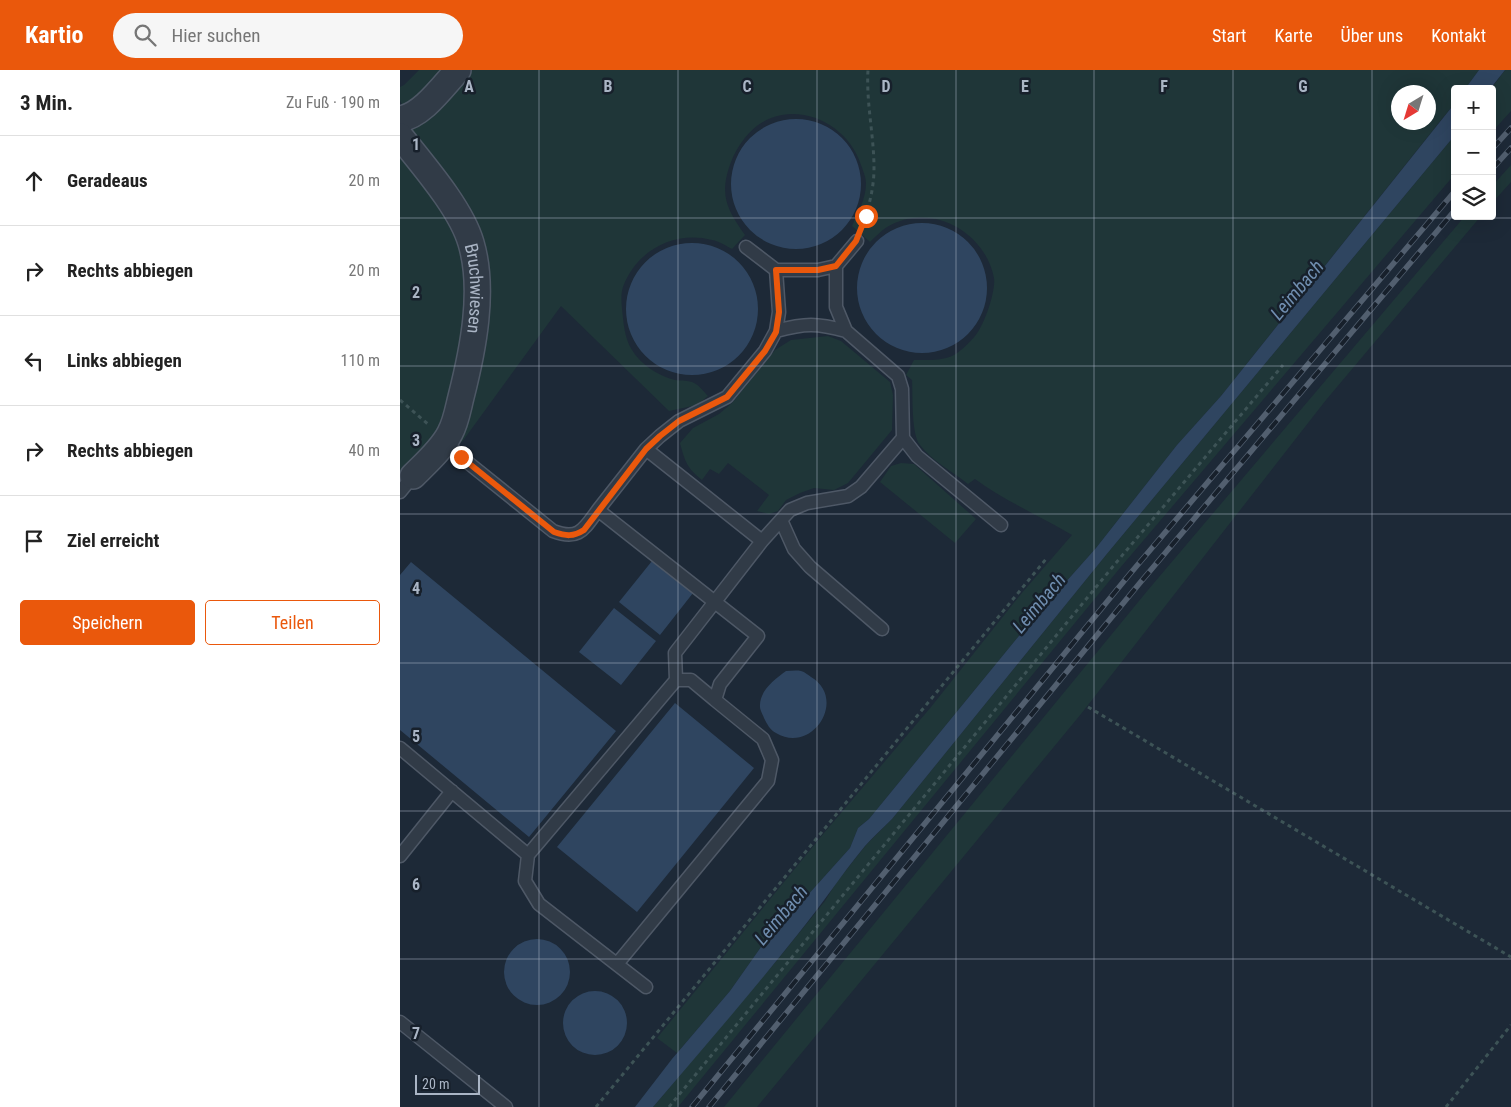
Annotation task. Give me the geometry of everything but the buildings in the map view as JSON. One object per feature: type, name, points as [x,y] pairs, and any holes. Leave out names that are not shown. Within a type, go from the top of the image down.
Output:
[{"type":"street","points":[[400,119],[416,113],[458,70]]},
{"type":"street","name":"Bruchwiesen","points":[[400,136],[434,179],[460,217],[471,242],[477,282],[474,331],[454,426],[448,438],[406,484]]},
{"type":"lane","points":[[846,331],[836,307],[836,266],[856,241]]},
{"type":"lane","points":[[746,247],[776,270],[818,270],[836,266]]},
{"type":"lane","points":[[448,438],[461,457],[554,532],[563,535],[575,535],[584,530],[646,449],[679,421],[727,397],[765,351],[776,332],[779,312],[776,270]]},
{"type":"lane","points":[[776,332],[800,325],[826,325],[846,331],[898,376],[902,390],[903,438],[917,456],[1001,525]]},
{"type":"lane","points":[[646,986],[539,904],[525,881],[528,855],[676,680],[675,653],[762,541],[790,510],[807,503],[848,496],[861,487],[903,438]]},
{"type":"lane","points":[[646,449],[762,541]]},
{"type":"lane","points":[[598,510],[758,636],[720,684],[715,700]]},
{"type":"lane","points":[[781,520],[794,549],[810,567],[882,629]]},
{"type":"lane","points":[[617,964],[768,782],[772,760],[762,739],[691,680],[676,680]]},
{"type":"lane","points":[[400,748],[528,855]]},
{"type":"lane","points":[[400,856],[452,791]]},
{"type":"lane","points":[[400,1022],[506,1107]]},
{"type":"path","points":[[856,241],[872,197],[873,160],[868,107],[868,70]]},
{"type":"path","points":[[669,1107],[1115,564],[1283,365]]},
{"type":"path","points":[[400,400],[426,423],[448,438]]},
{"type":"path","points":[[596,1107],[1046,559]]},
{"type":"path","points":[[1088,707],[1511,957]]},
{"type":"path","points":[[1446,1107],[1511,1025]]},
{"type":"green space","points":[[419,70],[1479,70],[1468,85],[1451,85],[1451,108],[1436,127],[1436,85],[1391,85],[1391,130],[1433,130],[1221,396],[1177,445],[1096,548],[1032,620],[869,819],[858,828],[850,848],[761,947],[730,991],[677,1053],[657,1038],[824,833],[931,707],[1021,594],[1072,535],[1010,501],[975,479],[968,484],[930,456],[917,440],[914,424],[912,380],[906,375],[914,360],[929,360],[952,356],[973,338],[982,325],[989,308],[994,278],[989,261],[980,247],[968,234],[953,225],[937,219],[921,217],[904,220],[887,227],[870,242],[852,226],[866,189],[864,174],[855,152],[847,140],[826,123],[813,117],[799,114],[785,115],[764,121],[752,130],[734,155],[725,183],[726,200],[733,217],[745,235],[732,249],[717,241],[698,238],[684,238],[671,241],[658,246],[637,263],[623,287],[622,302],[625,330],[632,350],[645,365],[657,373],[675,380],[692,382],[698,385],[708,396],[697,405],[669,411],[561,306],[462,442],[426,443],[400,474],[400,141],[413,132],[400,100],[400,87]]},
{"type":"green space","points":[[1505,70],[1511,70],[1511,111],[1496,128],[1496,85],[1494,85]]},
{"type":"green space","points":[[1451,140],[1451,179],[1120,568],[678,1107],[653,1107],[778,959],[825,901],[836,883],[866,845],[892,819],[1106,555]]},
{"type":"green space","points":[[1511,165],[1511,182],[1496,199],[1496,182]]},
{"type":"green space","points":[[1462,220],[1478,220],[1326,400],[1081,714],[757,1107],[724,1107],[1148,590]]},
{"type":"green space","points":[[828,336],[841,341],[890,382],[893,395],[892,430],[848,483],[834,490],[814,488],[800,493],[786,500],[778,511],[769,514],[757,511],[769,495],[728,463],[719,474],[710,469],[702,480],[697,476],[687,464],[680,443],[693,428],[719,414],[732,403],[775,350],[791,340]]},
{"type":"green space","points":[[901,463],[914,464],[976,519],[955,543],[880,482],[891,466]]},
{"type":"water","points":[[1479,70],[1505,70],[1493,85],[1468,85]]},
{"type":"water","points":[[1451,108],[1451,140],[1106,555],[892,819],[865,846],[806,923],[726,1021],[653,1107],[635,1107],[672,1059],[730,991],[761,947],[850,848],[858,828],[869,819],[1032,620],[1096,548],[1177,445],[1221,396],[1433,130],[1436,130],[1436,127]]},
{"type":"water","points":[[796,119],[809,120],[821,124],[842,138],[856,159],[860,171],[860,197],[856,209],[842,230],[821,244],[809,248],[796,249],[783,248],[771,244],[750,230],[736,209],[732,197],[731,184],[732,171],[736,159],[750,138],[771,124],[783,120]]},
{"type":"water","points":[[922,223],[947,227],[968,242],[983,263],[987,288],[983,313],[968,334],[947,349],[922,353],[897,349],[876,334],[861,313],[857,288],[861,263],[876,242],[897,227]]},
{"type":"water","points":[[692,243],[705,244],[717,248],[739,262],[753,284],[757,296],[757,322],[753,334],[739,356],[717,370],[705,374],[692,375],[679,374],[667,370],[645,356],[631,334],[627,322],[626,309],[627,296],[631,284],[645,262],[667,248],[679,244]]},
{"type":"water","points":[[652,561],[693,593],[660,635],[619,602]]},
{"type":"water","points":[[411,562],[616,731],[529,837],[400,730],[400,575]]},
{"type":"water","points":[[614,608],[656,641],[621,685],[579,652]]},
{"type":"water","points":[[786,671],[802,671],[811,677],[822,687],[826,698],[826,710],[821,721],[813,731],[802,737],[789,738],[774,732],[770,729],[760,708],[760,701],[765,691],[772,682]]},
{"type":"water","points":[[675,703],[754,768],[637,912],[557,847]]},
{"type":"water","points":[[537,939],[549,942],[560,949],[567,960],[570,972],[567,984],[560,995],[549,1002],[537,1005],[525,1002],[514,995],[507,984],[504,972],[507,960],[514,949],[525,942]]},
{"type":"water","points":[[595,991],[613,997],[621,1005],[627,1023],[621,1041],[613,1049],[595,1055],[577,1049],[569,1041],[563,1023],[569,1005],[577,997]]},
{"type":"railway","points":[[1496,145],[1511,128]]},
{"type":"railway","points":[[1496,165],[1511,148]]},
{"type":"railway","points":[[692,1107],[1129,575],[1451,196]]},
{"type":"railway","points":[[709,1107],[1139,584],[1451,215]]},
{"type":"route","points":[[461,457],[554,532],[563,535],[575,535],[584,530],[646,449],[679,421],[727,397],[765,351],[776,332],[779,312],[776,270],[818,270],[836,266],[856,241],[866,216]]},
{"type":"water label","name":"Leimbach","points":[[1297,290]]},
{"type":"water label","name":"Leimbach","points":[[1039,603]]},
{"type":"water label","name":"Leimbach","points":[[781,915]]}]
